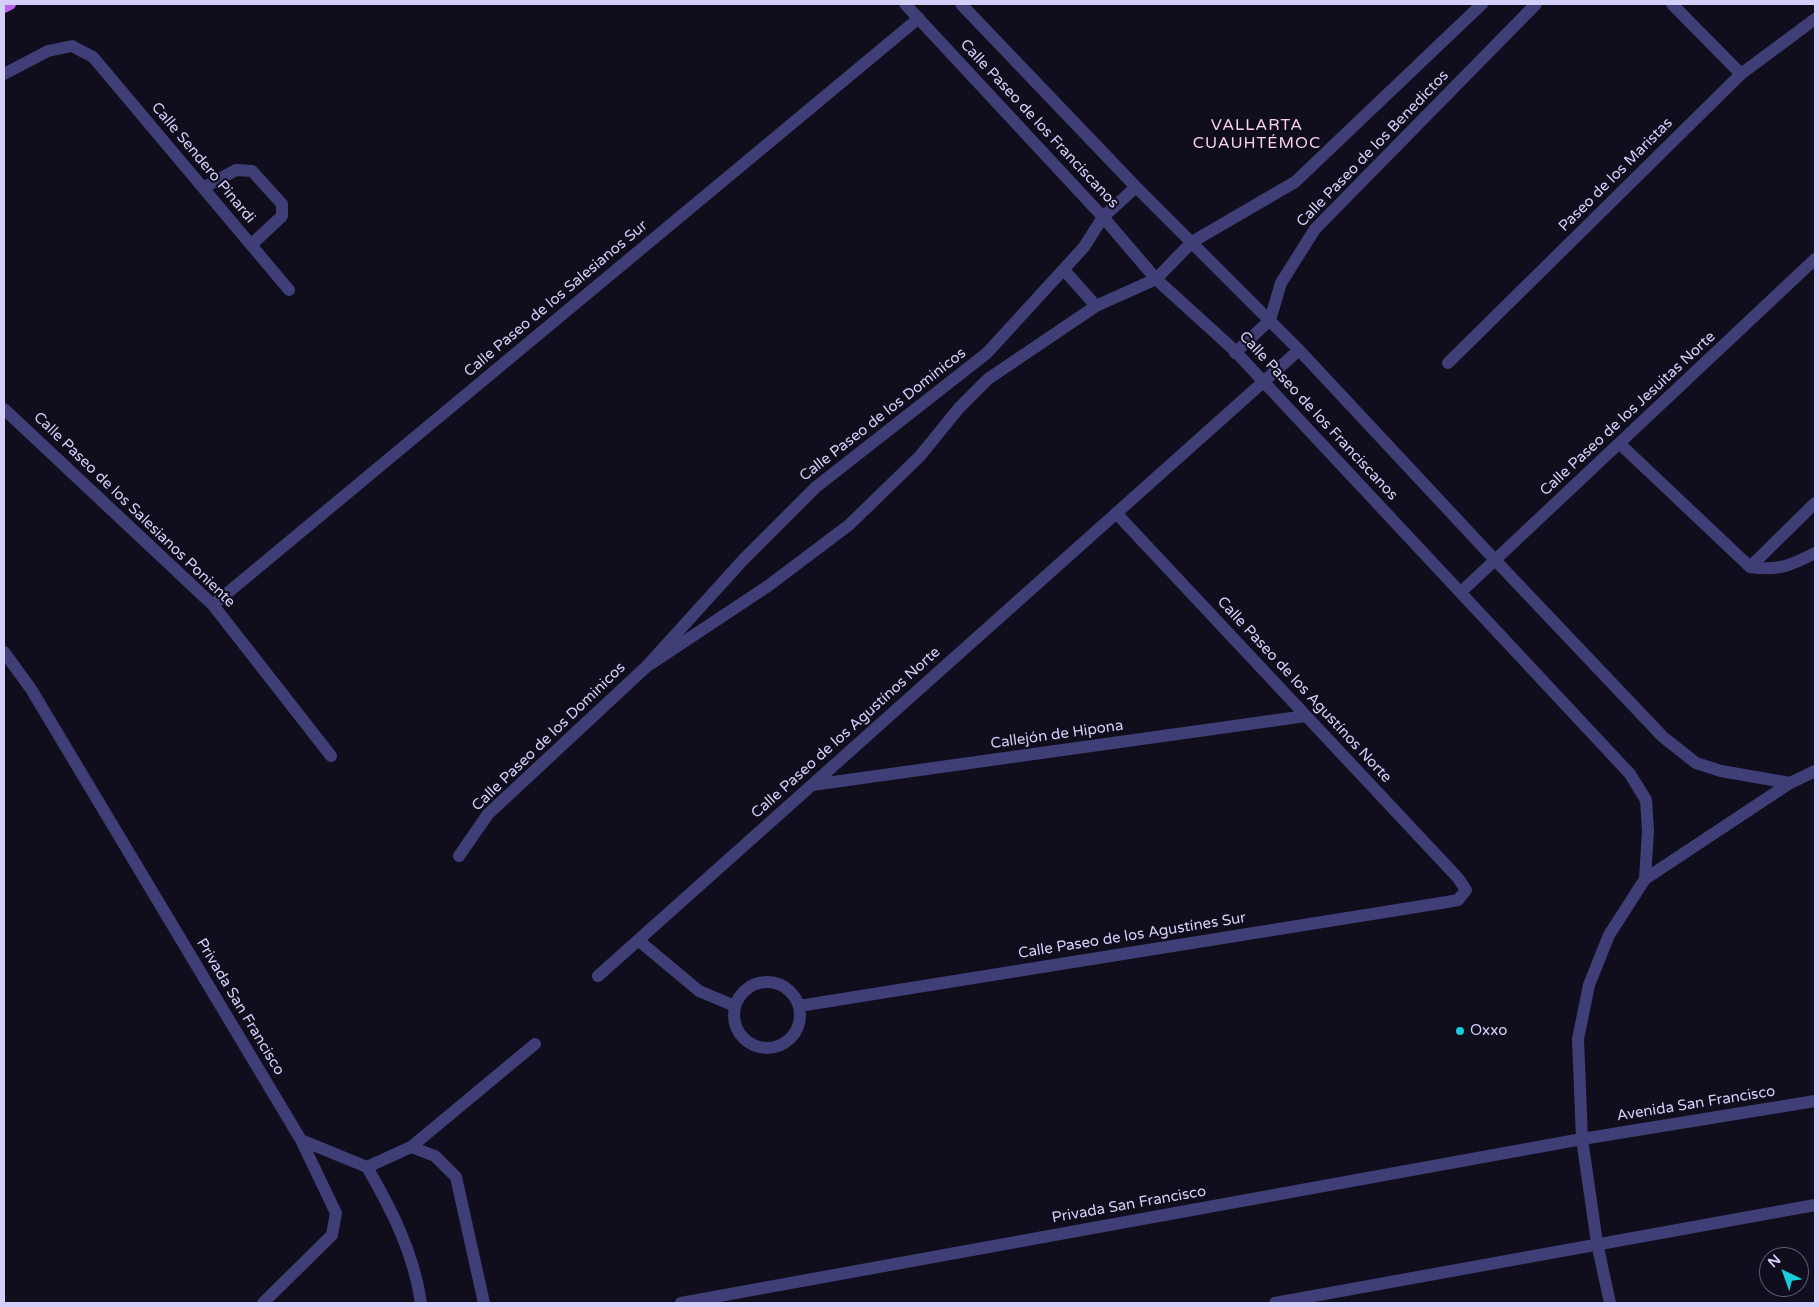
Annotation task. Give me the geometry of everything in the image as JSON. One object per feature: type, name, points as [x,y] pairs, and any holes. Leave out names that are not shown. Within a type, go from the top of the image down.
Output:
[{"type":"main road","points":[[4,7],[10,4]]},
{"type":"street","name":"Calle Paseo de los Franciscanos","points":[[905,4],[1103,217],[1156,279],[1264,382],[1630,774],[1646,800],[1648,831],[1645,879]]},
{"type":"street","name":"Calle Paseo de los Franciscanos","points":[[961,4],[1136,187],[1299,350],[1496,562],[1663,737],[1696,763],[1721,771],[1790,783]]},
{"type":"street","name":"Calle Paseo de los Benedictos","points":[[1156,279],[1192,242],[1294,182],[1482,4]]},
{"type":"street","name":"Calle Paseo de los Benedictos","points":[[1270,320],[1281,283],[1315,229],[1536,4]]},
{"type":"street","points":[[1672,4],[1742,74]]},
{"type":"street","name":"Calle Paseo de los Salesianos Sur","points":[[213,605],[919,18]]},
{"type":"street","name":"Paseo de los Maristas","points":[[1448,363],[1742,74],[1815,19]]},
{"type":"street","name":"Calle Sendero Pinardi","points":[[4,74],[48,51],[72,46],[93,57],[289,290]]},
{"type":"street","points":[[203,188],[236,170],[252,171],[282,204],[282,216],[251,245]]},
{"type":"street","name":"Calle Paseo de los Dominicos","points":[[459,856],[488,814],[646,668],[743,560],[816,486],[987,353],[1084,248],[1103,217],[1136,187]]},
{"type":"street","name":"Calle Paseo de los Jesuitas Norte","points":[[1461,592],[1496,562],[1815,259]]},
{"type":"street","points":[[1064,270],[1096,306]]},
{"type":"street","name":"Calle Paseo de los Dominicos","points":[[646,668],[768,586],[850,525],[920,456],[959,408],[988,380],[1096,306],[1156,279]]},
{"type":"street","points":[[1235,353],[1270,320]]},
{"type":"street","name":"Calle Paseo de los Agustínos Norte","points":[[598,976],[1299,350]]},
{"type":"street","points":[[987,353],[1002,371]]},
{"type":"street","name":"Calle Paseo de los Salesianos Poniente","points":[[4,409],[213,605],[331,756]]},
{"type":"street","points":[[1620,444],[1750,567],[1768,570],[1788,567],[1815,553]]},
{"type":"street","points":[[1750,567],[1815,503]]},
{"type":"street","name":"Calle Paseo de los Agustínos Norte","points":[[1116,513],[1458,878],[1466,890]]},
{"type":"street","name":"Privada San Francisco","points":[[4,652],[31,689],[301,1140],[336,1213],[332,1235],[262,1303]]},
{"type":"street","name":"Callejón de Hipona","points":[[812,786],[1306,716]]},
{"type":"street","points":[[1610,1303],[1597,1243],[1582,1139],[1578,1039],[1589,985],[1610,935],[1645,879],[1790,783],[1815,771]]},
{"type":"street","name":"Calle Paseo de los Agustínes Sur","points":[[799,1006],[1447,902],[1458,900],[1466,890]]},
{"type":"street","points":[[638,940],[699,991],[735,1006]]},
{"type":"street","points":[[767,982],[781,985],[792,993],[799,1006],[800,1021],[794,1035],[782,1045],[767,1049],[752,1045],[740,1035],[734,1022],[735,1006],[742,993],[753,985],[767,982]]},
{"type":"street","points":[[367,1166],[411,1147],[535,1044]]},
{"type":"street","name":"Avenida San Francisco","points":[[1582,1139],[1815,1101]]},
{"type":"street","name":"Privada San Francisco","points":[[681,1303],[720,1300],[1582,1139]]},
{"type":"street","points":[[301,1140],[367,1166],[392,1209],[417,1276],[421,1303]]},
{"type":"street","points":[[411,1147],[435,1156],[456,1178],[484,1303]]},
{"type":"street","points":[[1274,1303],[1815,1205]]},
{"type":"place","name":"Oxxo","points":[[1460,1031]]},
{"type":"district","name":"VALLARTA CUAUHTÉMOC","points":[[1257,135]]}]
